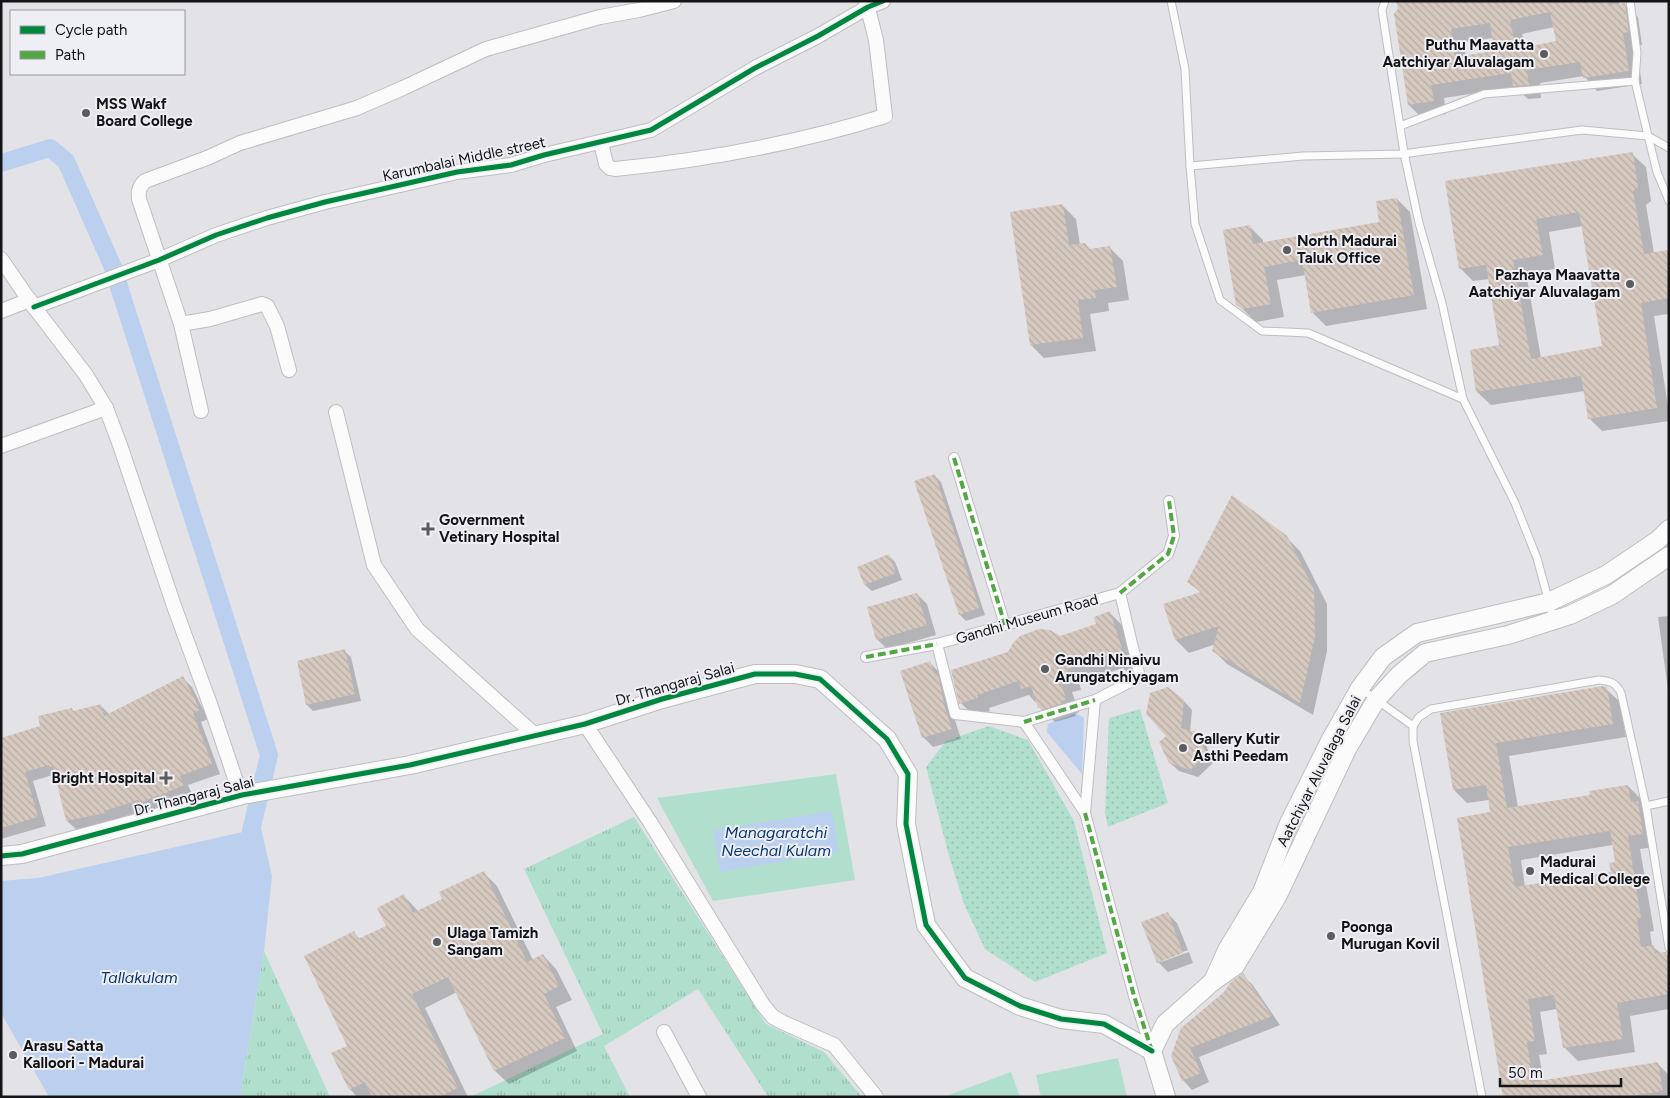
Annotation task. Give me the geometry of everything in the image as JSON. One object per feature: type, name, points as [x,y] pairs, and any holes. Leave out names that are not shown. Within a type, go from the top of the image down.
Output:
[{"type":"street","points":[[202,411],[181,324],[138,192],[140,186],[145,181],[207,158],[240,143],[357,108],[486,49],[600,17],[674,1]]},
{"type":"street","name":"Karumbalai Middle street","points":[[1,311],[32,304],[108,279],[159,260],[216,235],[267,218],[325,202],[457,172],[510,165],[544,155],[651,130],[755,68],[818,36],[867,4],[883,1]]},
{"type":"street","points":[[601,143],[606,164],[610,168],[634,167],[723,155],[850,127],[885,116],[876,40],[867,4]]},
{"type":"street","points":[[1,259],[32,304],[86,375],[106,408],[242,796]]},
{"type":"street","points":[[181,324],[210,319],[262,304],[267,306],[277,326],[289,370]]},
{"type":"street","points":[[1,446],[106,408]]},
{"type":"street","points":[[336,412],[374,565],[417,629],[535,736]]},
{"type":"street","points":[[954,458],[1005,625]]},
{"type":"street","points":[[1120,593],[1168,554],[1174,536],[1169,500]]},
{"type":"street","name":"Aatchiyar Aluvalaga Salai","points":[[1211,984],[1227,950],[1262,892],[1289,823],[1330,741],[1360,688],[1383,657],[1417,633],[1549,602],[1606,575],[1658,540],[1669,529]]},
{"type":"street","name":"Aatchiyar Aluvalaga Salai","points":[[1152,1051],[1165,1024],[1235,966],[1278,895],[1347,749],[1376,700],[1399,675],[1426,653],[1508,635],[1554,621],[1612,595],[1668,557]]},
{"type":"street","name":"Gandhi Museum Road","points":[[1120,593],[1140,677],[1095,700],[1024,722],[955,714],[937,644],[1005,625],[1120,593]]},
{"type":"street","points":[[866,657],[937,644]]},
{"type":"street","name":"Dr. Thangaraj Salai","points":[[1,856],[22,854],[242,796],[410,765],[535,736],[584,724],[662,699],[755,674],[795,674],[820,679],[887,739],[908,774],[906,824],[926,925],[965,978],[1020,1006],[1061,1019],[1104,1024],[1152,1051]]},
{"type":"street","points":[[1085,814],[1095,700]]},
{"type":"street","points":[[1024,722],[1085,814],[1134,996],[1166,1097]]},
{"type":"street","points":[[584,724],[650,822],[763,1006],[773,1017],[834,1045],[876,1097]]},
{"type":"street","points":[[664,1032],[700,1097]]},
{"type":"lane","points":[[1171,1],[1185,69],[1195,224],[1220,300],[1262,331],[1308,333],[1463,399]]},
{"type":"lane","points":[[1385,1],[1382,10],[1404,153],[1419,223],[1442,303],[1463,399],[1515,503],[1537,558],[1554,621]]},
{"type":"lane","points":[[1630,1],[1637,53],[1635,81],[1658,172],[1669,201]]},
{"type":"lane","points":[[1400,126],[1484,94],[1635,81]]},
{"type":"lane","points":[[1190,166],[1303,156],[1404,153],[1582,130],[1648,136],[1669,148]]},
{"type":"lane","points":[[1482,1097],[1415,750],[1413,726],[1419,717],[1431,710],[1600,680],[1611,681],[1617,686],[1621,693],[1646,806],[1669,948]]},
{"type":"lane","points":[[1360,688],[1413,726]]},
{"type":"lane","points":[[1646,806],[1669,801]]},
{"type":"green space","points":[[1140,709],[1168,803],[1108,827],[1105,813],[1109,718]]},
{"type":"green space","points":[[989,726],[1028,740],[1074,821],[1107,953],[1035,982],[985,949],[964,904],[949,856],[926,767],[946,741]]},
{"type":"green space","points":[[836,774],[855,880],[713,901],[657,798]]},
{"type":"green space","points":[[634,817],[766,1024],[824,1052],[862,1097],[768,1097],[698,989],[604,1046],[630,1097],[470,1097],[603,1034],[524,869]]},
{"type":"green space","points":[[264,951],[330,1097],[241,1097]]},
{"type":"green space","points":[[1118,1058],[1127,1097],[1041,1097],[1036,1075]]},
{"type":"green space","points":[[1011,1072],[1020,1097],[943,1097]]},
{"type":"water","points":[[1076,713],[1084,718],[1082,774],[1047,732],[1048,724]]},
{"type":"water","name":"Managaratchi Neechal Kulam","points":[[832,811],[839,852],[720,872],[713,830]]},
{"type":"water","name":"Tallakulam","points":[[261,828],[272,876],[264,951],[241,1097],[49,1097],[1,1013],[1,881],[38,878]]},
{"type":"building","name":"Puthu Maavatta Aatchiyar Aluvalagam","points":[[1396,1],[1608,1],[1609,5],[1625,3],[1629,32],[1623,33],[1629,71],[1583,78],[1580,62],[1527,70],[1529,85],[1513,86],[1511,73],[1431,85],[1434,101],[1408,105],[1394,14],[1398,9]],"holes":[[[1550,12],[1556,41],[1516,49],[1510,20]],[[1490,23],[1494,51],[1455,57],[1451,29]]]},
{"type":"building","name":"Pazhaya Maavatta Aatchiyar Aluvalagam","points":[[1633,152],[1638,187],[1633,191],[1644,254],[1667,250],[1669,259],[1669,298],[1641,303],[1657,408],[1588,419],[1581,376],[1476,392],[1470,350],[1499,345],[1486,265],[1459,269],[1445,181]],"holes":[[[1579,212],[1602,346],[1531,359],[1513,260],[1543,255],[1536,219]]]},
{"type":"building","name":"North Madurai Taluk Office","points":[[1397,198],[1414,295],[1311,313],[1302,260],[1264,267],[1271,304],[1242,309],[1236,305],[1223,230],[1250,225],[1253,244],[1379,222],[1376,201]]},
{"type":"building","points":[[1063,204],[1069,245],[1085,243],[1089,249],[1110,246],[1117,287],[1095,290],[1096,298],[1078,300],[1083,338],[1030,345],[1010,212]]},
{"type":"building","points":[[935,474],[979,608],[959,615],[914,481]]},
{"type":"building","points":[[1232,495],[1287,536],[1314,590],[1315,637],[1300,703],[1212,651],[1219,626],[1175,640],[1163,604],[1201,592],[1187,582]]},
{"type":"building","points":[[889,554],[896,573],[864,585],[857,567]]},
{"type":"building","points":[[917,593],[927,625],[876,640],[867,607]]},
{"type":"building","points":[[1110,611],[1124,655],[1112,659],[1109,656],[1067,669],[1069,677],[1060,679],[1066,699],[1063,703],[1041,710],[1038,708],[1031,686],[1021,689],[1019,681],[977,695],[978,698],[959,704],[951,670],[1008,652],[1020,636],[1039,629],[1050,630],[1060,636],[1096,624],[1094,617]]},
{"type":"building","points":[[345,649],[355,694],[306,705],[297,661]]},
{"type":"building","points":[[930,661],[935,674],[938,674],[945,708],[952,729],[922,738],[900,671]]},
{"type":"building","points":[[183,676],[200,710],[193,713],[212,764],[180,776],[184,785],[159,796],[140,803],[139,800],[104,811],[105,813],[66,821],[53,766],[50,767],[49,765],[25,772],[38,817],[1,828],[1,738],[40,726],[38,716],[72,708],[73,711],[101,704],[104,716]]},
{"type":"building","points":[[1603,686],[1607,687],[1613,724],[1496,743],[1507,808],[1590,795],[1589,791],[1628,785],[1631,802],[1638,801],[1643,834],[1628,836],[1641,918],[1637,918],[1641,947],[1654,945],[1655,953],[1666,952],[1669,967],[1669,994],[1617,1003],[1623,1039],[1563,1048],[1554,995],[1528,999],[1535,1041],[1527,1042],[1533,1082],[1658,1062],[1663,1091],[1624,1097],[1503,1097],[1457,818],[1490,812],[1486,785],[1453,790],[1440,713]],"holes":[[[1610,831],[1615,862],[1609,863],[1611,872],[1515,887],[1508,847]]]},
{"type":"building","points":[[1168,687],[1184,700],[1181,728],[1197,732],[1206,754],[1190,770],[1169,763],[1159,742],[1166,736],[1146,714],[1150,693]]},
{"type":"building","points":[[484,871],[527,962],[543,954],[559,986],[544,994],[565,1038],[494,1071],[448,977],[412,994],[458,1088],[439,1097],[372,1097],[365,1082],[349,1090],[331,1053],[347,1046],[304,956],[354,931],[358,939],[386,926],[377,908],[404,894],[413,913],[442,899],[439,892]]},
{"type":"building","points":[[1168,912],[1183,953],[1157,963],[1141,922]]},
{"type":"building","points":[[1243,973],[1272,1016],[1190,1048],[1201,1073],[1182,1081],[1171,1056],[1181,1028],[1223,993],[1230,983]]},
{"type":"waterway","points":[[1,163],[50,148],[66,161],[112,265],[269,755],[251,831],[250,853]]},
{"type":"marked path","points":[[954,458],[1005,625]]},
{"type":"marked path","points":[[1120,593],[1168,554],[1174,536],[1169,501]]},
{"type":"marked path","points":[[866,657],[937,644]]},
{"type":"marked path","points":[[1024,722],[1095,700]]},
{"type":"marked path","points":[[1085,813],[1134,996],[1152,1051]]},
{"type":"cycle path","points":[[34,307],[159,260],[216,235],[267,218],[325,202],[457,172],[511,165],[544,155],[651,130],[755,68],[818,36],[868,7],[883,1]]},
{"type":"cycle path","points":[[1,856],[22,854],[242,795],[410,765],[585,724],[662,699],[755,674],[795,674],[820,679],[887,739],[908,774],[906,824],[926,925],[965,978],[1020,1006],[1061,1019],[1104,1024],[1152,1051]]},
{"type":"place","name":"Puthu Maavatta Aatchiyar Aluvalagam","points":[[1544,54]]},
{"type":"place","name":"MSS Wakf Board College","points":[[86,113]]},
{"type":"place","name":"North Madurai Taluk Office","points":[[1287,250]]},
{"type":"place","name":"Pazhaya Maavatta Aatchiyar Aluvalagam","points":[[1630,284]]},
{"type":"place","name":"Government Vetinary Hospital","points":[[428,529]]},
{"type":"place","name":"Gandhi Ninaivu Arungatchiyagam","points":[[1045,669]]},
{"type":"place","name":"Gallery Kutir Asthi Peedam","points":[[1183,748]]},
{"type":"place","name":"Bright Hospital","points":[[166,778]]},
{"type":"place","name":"Madurai Medical College","points":[[1530,871]]},
{"type":"place","name":"Poonga Murugan Kovil","points":[[1331,936]]},
{"type":"place","name":"Ulaga Tamizh Sangam","points":[[437,942]]},
{"type":"place","name":"Arasu Satta Kalloori - Madurai","points":[[13,1055]]}]
